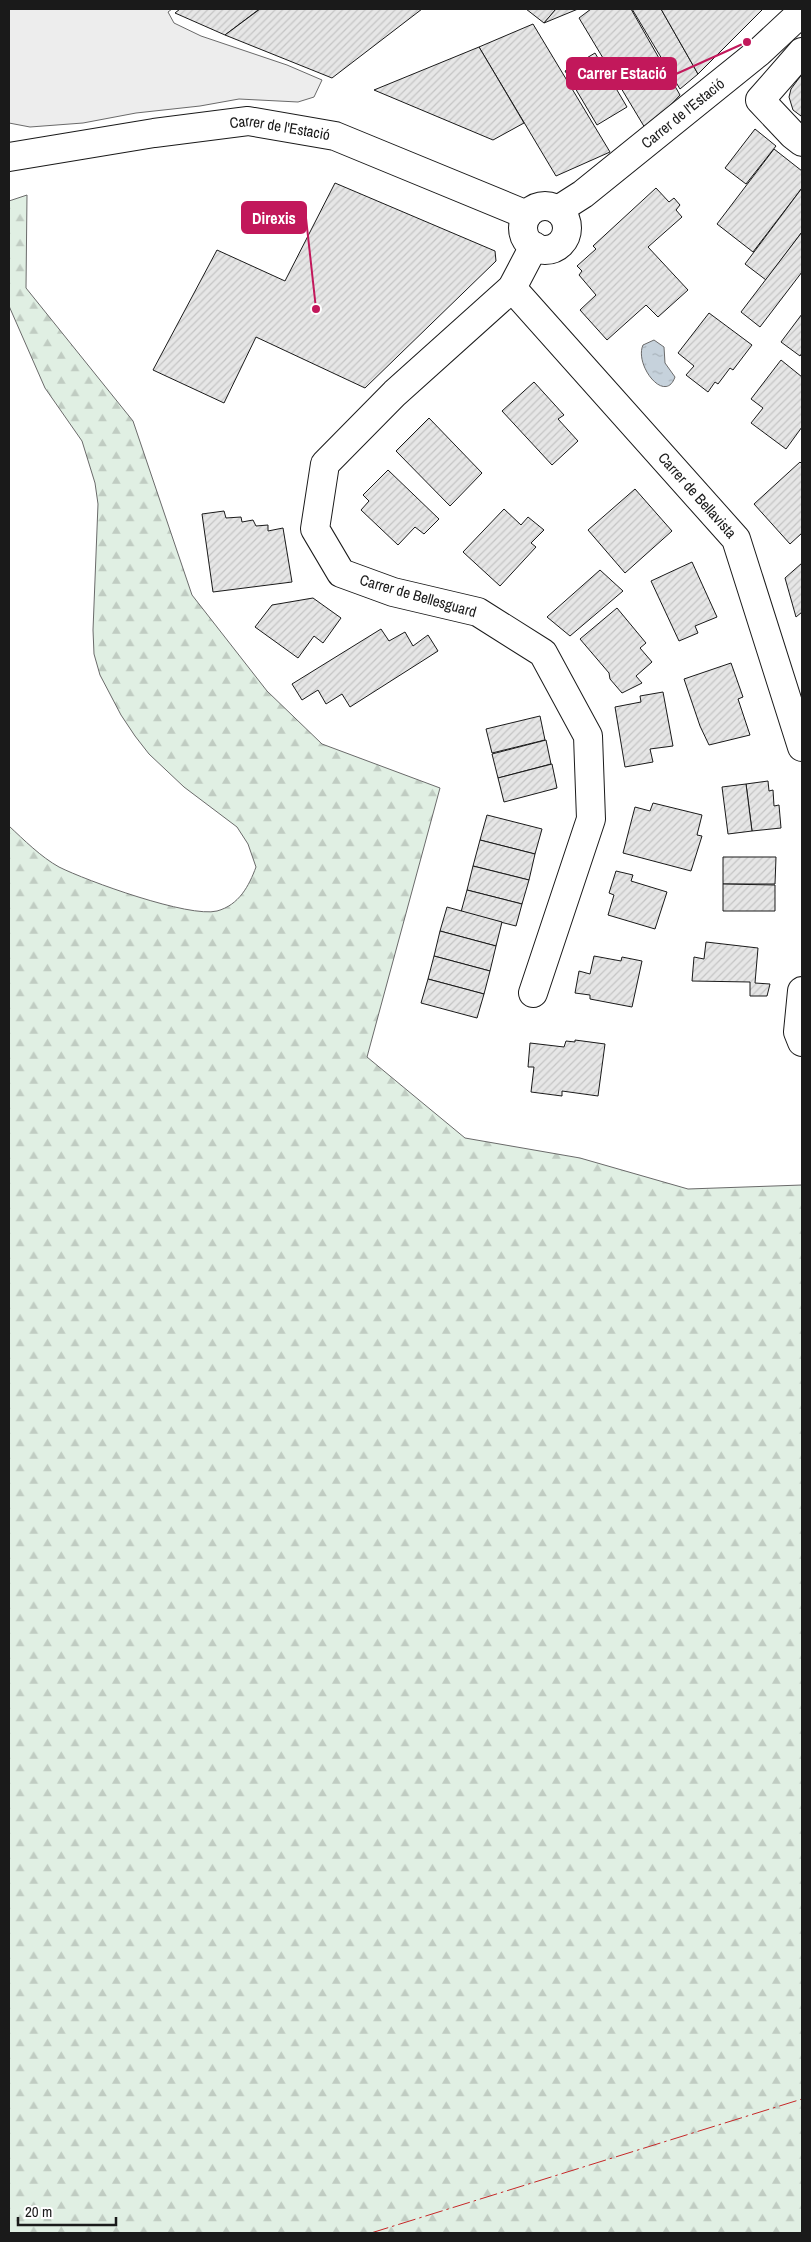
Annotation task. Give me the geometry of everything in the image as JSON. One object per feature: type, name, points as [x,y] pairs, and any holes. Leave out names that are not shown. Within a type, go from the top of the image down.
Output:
[{"type":"street","name":"Carrer de l'Estació","points":[[558,210],[583,194],[744,64],[799,11]]},
{"type":"street","points":[[802,52],[760,100],[802,142]]},
{"type":"street","name":"Carrer de l'Estació","points":[[13,155],[154,133],[248,121],[335,136],[527,215]]},
{"type":"street","points":[[541,206],[549,206],[558,210],[566,220],[566,233],[563,240],[551,249],[540,249],[534,246],[526,239],[523,232],[523,225],[527,215],[534,208],[541,206]]},
{"type":"street","name":"Carrer de Bellesguard","points":[[534,246],[512,288],[395,393],[325,464],[315,529],[341,573],[393,592],[478,612],[543,654],[588,736],[591,819],[534,994]]},
{"type":"street","name":"Carrer de Bellavista","points":[[512,288],[736,539],[802,747]]},
{"type":"street","points":[[802,990],[798,1032],[802,1042]]},
{"type":"green space","points":[[27,195],[26,288],[133,421],[192,595],[267,691],[322,744],[440,788],[367,1057],[465,1138],[580,1158],[688,1189],[802,1185],[802,2233],[9,2233],[9,826],[39,853],[59,867],[114,889],[184,909],[203,912],[217,911],[225,908],[242,894],[256,867],[248,844],[237,827],[184,787],[149,754],[121,715],[100,675],[94,654],[93,630],[98,504],[95,483],[82,441],[45,388],[9,306],[9,201]]},
{"type":"shaded area","points":[[9,9],[172,9],[168,12],[174,23],[201,36],[287,65],[322,80],[314,97],[298,102],[239,99],[200,106],[136,113],[83,123],[30,127],[9,123]]},
{"type":"water","points":[[654,340],[664,347],[665,363],[675,377],[665,387],[652,379],[643,362],[641,353],[643,345]]},
{"type":"building","points":[[180,9],[258,10],[225,35],[175,13]]},
{"type":"building","points":[[260,9],[422,9],[332,78],[225,35]]},
{"type":"building","points":[[526,9],[556,9],[544,23]]},
{"type":"building","points":[[556,9],[578,9],[544,23]]},
{"type":"building","points":[[591,9],[631,9],[680,95],[645,128],[579,18]]},
{"type":"building","points":[[632,9],[661,9],[698,74],[680,89]]},
{"type":"building","points":[[661,9],[763,9],[698,74]]},
{"type":"building","points":[[533,24],[610,152],[556,176],[479,47]]},
{"type":"building","points":[[479,47],[524,123],[493,140],[374,90]]},
{"type":"building","points":[[595,53],[627,107],[597,125],[565,71]]},
{"type":"building","points":[[802,74],[801,116],[793,110],[789,97],[791,89]]},
{"type":"building","points":[[755,129],[776,146],[746,184],[725,168]]},
{"type":"building","points":[[774,149],[802,171],[802,188],[753,252],[717,224]]},
{"type":"building","points":[[335,183],[495,251],[496,261],[365,388],[256,337],[224,403],[153,370],[217,250],[285,281]]},
{"type":"building","points":[[656,188],[669,202],[674,198],[680,205],[676,210],[682,217],[648,247],[688,290],[658,317],[646,305],[607,340],[580,310],[596,295],[579,275],[582,271],[577,266],[596,249],[593,246]]},
{"type":"building","points":[[802,188],[802,232],[766,280],[745,264]]},
{"type":"building","points":[[802,232],[802,272],[760,327],[741,312]]},
{"type":"building","points":[[709,313],[752,345],[733,370],[730,368],[718,384],[715,382],[708,392],[686,375],[694,366],[678,353]]},
{"type":"building","points":[[802,314],[802,353],[800,356],[781,342]]},
{"type":"building","points":[[781,360],[802,377],[802,427],[786,449],[751,423],[763,408],[751,399]]},
{"type":"building","points":[[534,382],[564,415],[558,419],[578,441],[552,465],[502,411]]},
{"type":"building","points":[[429,418],[482,473],[450,506],[396,451]]},
{"type":"building","points":[[800,462],[802,464],[802,533],[790,544],[754,504]]},
{"type":"building","points":[[388,470],[439,519],[424,534],[415,527],[398,545],[361,510],[369,501],[363,495]]},
{"type":"building","points":[[635,489],[672,531],[625,573],[588,530]]},
{"type":"building","points":[[504,509],[521,525],[528,517],[544,530],[531,543],[536,547],[500,586],[463,552]]},
{"type":"building","points":[[224,511],[226,518],[241,517],[242,522],[253,520],[256,526],[268,525],[268,531],[283,528],[292,582],[213,592],[202,514]]},
{"type":"building","points":[[692,562],[717,617],[695,626],[698,633],[679,641],[651,581]]},
{"type":"building","points":[[802,563],[802,612],[796,617],[785,578]]},
{"type":"building","points":[[600,570],[623,591],[570,636],[547,617]]},
{"type":"building","points":[[313,598],[341,618],[323,643],[314,636],[298,658],[255,627],[272,605]]},
{"type":"building","points":[[617,608],[646,643],[640,648],[652,662],[636,676],[642,683],[622,693],[610,679],[609,673],[580,639]]},
{"type":"building","points":[[381,629],[389,641],[405,632],[413,646],[428,635],[438,651],[350,707],[342,694],[326,704],[318,690],[302,700],[292,684]]},
{"type":"building","points":[[731,663],[743,697],[738,699],[750,735],[709,745],[700,726],[684,679]]},
{"type":"building","points":[[663,692],[673,746],[650,749],[653,762],[625,767],[615,707],[641,702],[640,696]]},
{"type":"building","points":[[540,716],[545,740],[492,753],[486,729]]},
{"type":"building","points":[[546,740],[551,764],[498,778],[492,754]]},
{"type":"building","points":[[552,764],[557,788],[504,802],[498,778]]},
{"type":"building","points":[[768,781],[769,791],[773,790],[774,806],[779,805],[781,828],[752,831],[746,784]]},
{"type":"building","points":[[746,784],[752,831],[728,834],[722,787]]},
{"type":"building","points":[[653,803],[702,815],[697,835],[702,836],[691,871],[623,853],[635,807],[650,811]]},
{"type":"building","points":[[487,815],[542,829],[535,854],[480,840]]},
{"type":"building","points":[[480,840],[535,854],[529,880],[473,866]]},
{"type":"building","points":[[723,857],[776,857],[775,884],[723,884]]},
{"type":"building","points":[[473,866],[529,880],[522,904],[467,890]]},
{"type":"building","points":[[616,871],[633,875],[631,881],[667,892],[655,929],[608,915],[614,895],[609,893]]},
{"type":"building","points":[[723,884],[775,885],[775,911],[723,911]]},
{"type":"building","points":[[467,890],[522,904],[516,926],[461,912]]},
{"type":"building","points":[[447,907],[502,922],[496,946],[440,931]]},
{"type":"building","points":[[440,931],[496,946],[490,971],[434,956]]},
{"type":"building","points":[[706,942],[758,948],[755,983],[770,984],[767,996],[750,996],[750,982],[692,981],[694,957],[704,959]]},
{"type":"building","points":[[434,956],[490,971],[484,994],[428,979]]},
{"type":"building","points":[[594,956],[621,961],[622,957],[642,961],[632,1007],[590,999],[590,995],[575,993],[579,971],[590,974]]},
{"type":"building","points":[[428,979],[484,994],[477,1018],[421,1003]]},
{"type":"building","points":[[575,1040],[605,1044],[598,1096],[562,1091],[562,1096],[531,1092],[534,1067],[528,1067],[530,1043],[564,1047],[566,1041],[575,1042]]},
{"type":"power","points":[[371,2233],[802,2099]]},
{"type":"place","name":"Carrer Estació","points":[[747,42]]},
{"type":"place","name":"Direxis","points":[[316,309]]}]
